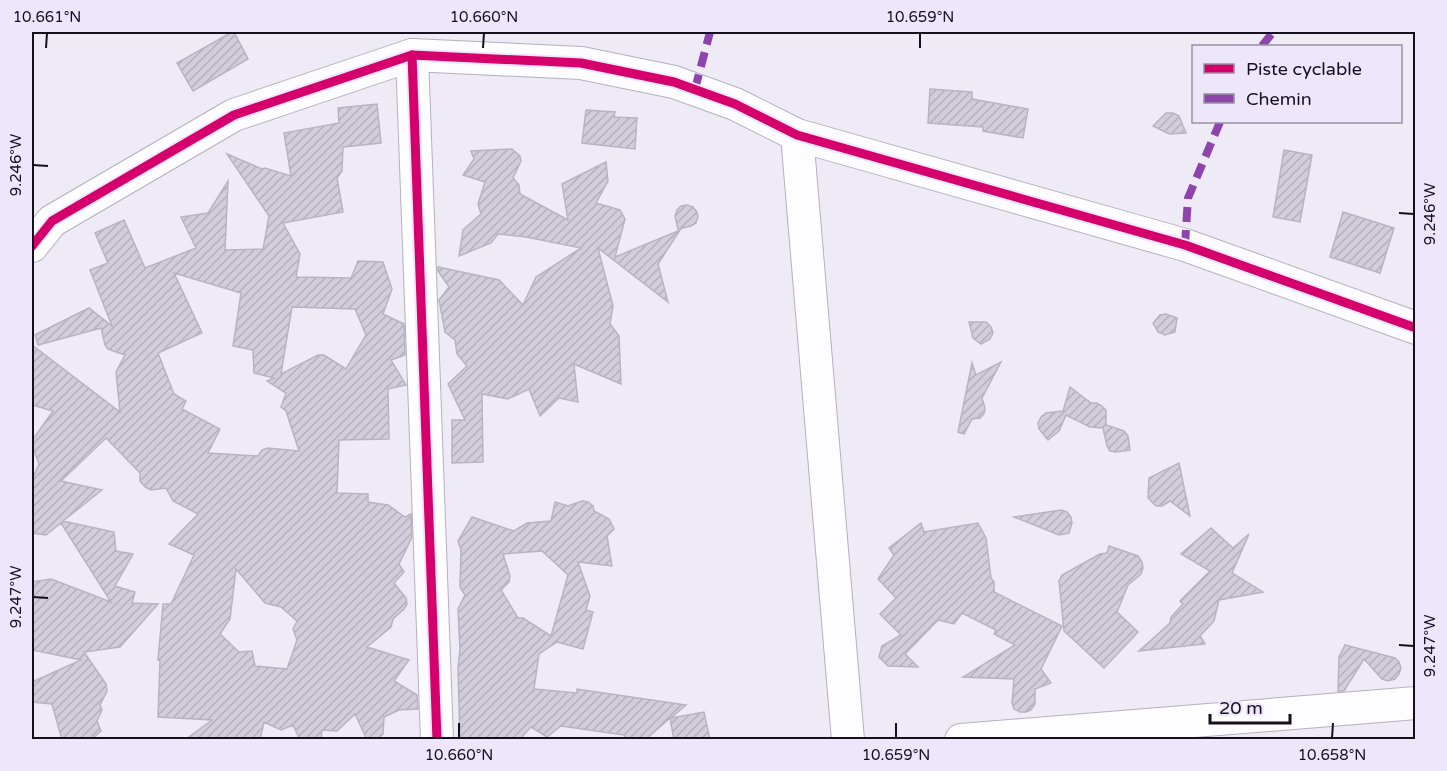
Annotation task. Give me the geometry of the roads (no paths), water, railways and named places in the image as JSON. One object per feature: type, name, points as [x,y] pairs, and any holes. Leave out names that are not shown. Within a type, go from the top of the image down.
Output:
[{"type":"street","points":[[412,55],[436,740]]},
{"type":"street","points":[[32,246],[52,221],[234,115],[412,55],[581,63],[674,82],[735,104],[797,135],[1185,244],[1416,328]]},
{"type":"street","points":[[797,135],[848,740]]},
{"type":"street","points":[[961,740],[1416,703]]}]
